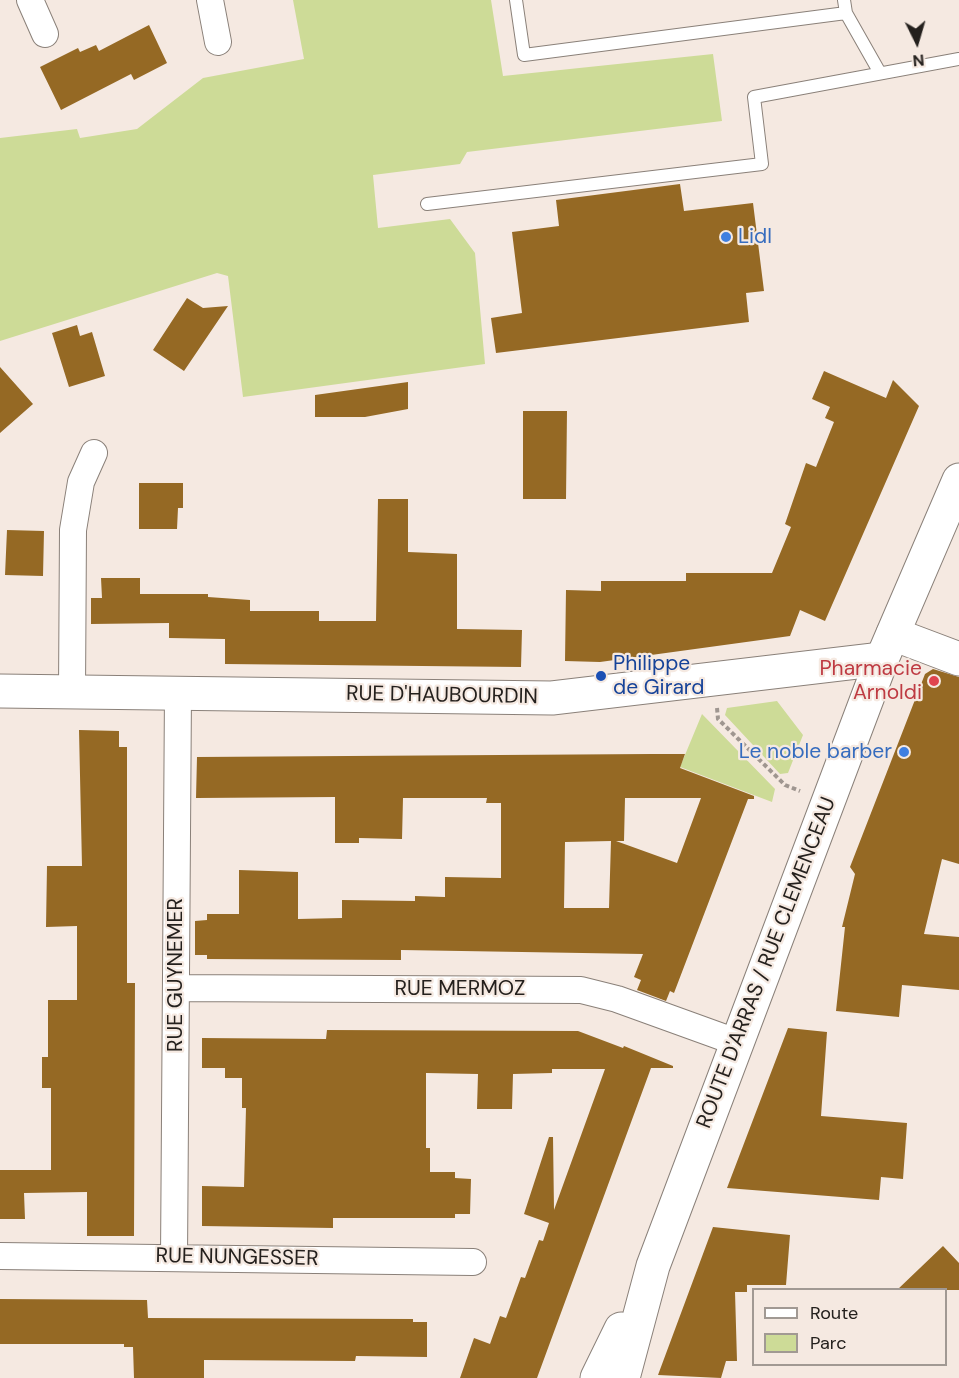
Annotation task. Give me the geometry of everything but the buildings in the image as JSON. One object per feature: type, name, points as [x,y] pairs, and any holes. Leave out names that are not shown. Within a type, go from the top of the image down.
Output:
[{"type":"main road","name":"ROUTE D'ARRAS / RUE CLEMENCEAU","points":[[653,1266],[736,1042],[888,647],[959,480]]},
{"type":"main road","name":"RUE D'HAUBOURDIN","points":[[0,691],[552,698],[888,647]]},
{"type":"main road","points":[[888,647],[959,659]]},
{"type":"main road","points":[[597,1378],[653,1266]]},
{"type":"main road","points":[[623,1378],[653,1266]]},
{"type":"street","points":[[30,0],[45,34]]},
{"type":"street","points":[[210,0],[219,42]]},
{"type":"street","points":[[72,691],[74,519],[81,482],[94,453]]},
{"type":"street","name":"RUE GUYNEMER","points":[[174,1258],[178,692]]},
{"type":"street","name":"RUE MERMOZ","points":[[176,988],[581,990],[616,999],[736,1042]]},
{"type":"street","name":"RUE NUNGESSER","points":[[0,1256],[473,1262]]},
{"type":"lane","points":[[516,0],[524,55],[845,6],[880,73]]},
{"type":"lane","points":[[427,204],[762,164],[754,97],[959,57]]},
{"type":"path","points":[[717,711],[718,719],[785,786]]},
{"type":"green space","points":[[293,0],[491,0],[503,76],[713,54],[722,121],[467,152],[460,164],[373,175],[378,228],[450,219],[475,253],[485,364],[243,397],[228,276],[217,273],[0,341],[0,138],[77,129],[80,138],[137,129],[203,78],[304,59]]},
{"type":"green space","points":[[777,701],[803,735],[788,773],[780,774],[725,715],[727,708]]},
{"type":"green space","points":[[702,714],[775,789],[772,802],[680,767]]},
{"type":"place","name":"Lidl","points":[[726,237]]},
{"type":"place","name":"Philippe de Girard","points":[[601,676]]},
{"type":"place","name":"Pharmacie Arnoldi","points":[[934,681]]},
{"type":"place","name":"Le noble barber","points":[[904,752]]}]
